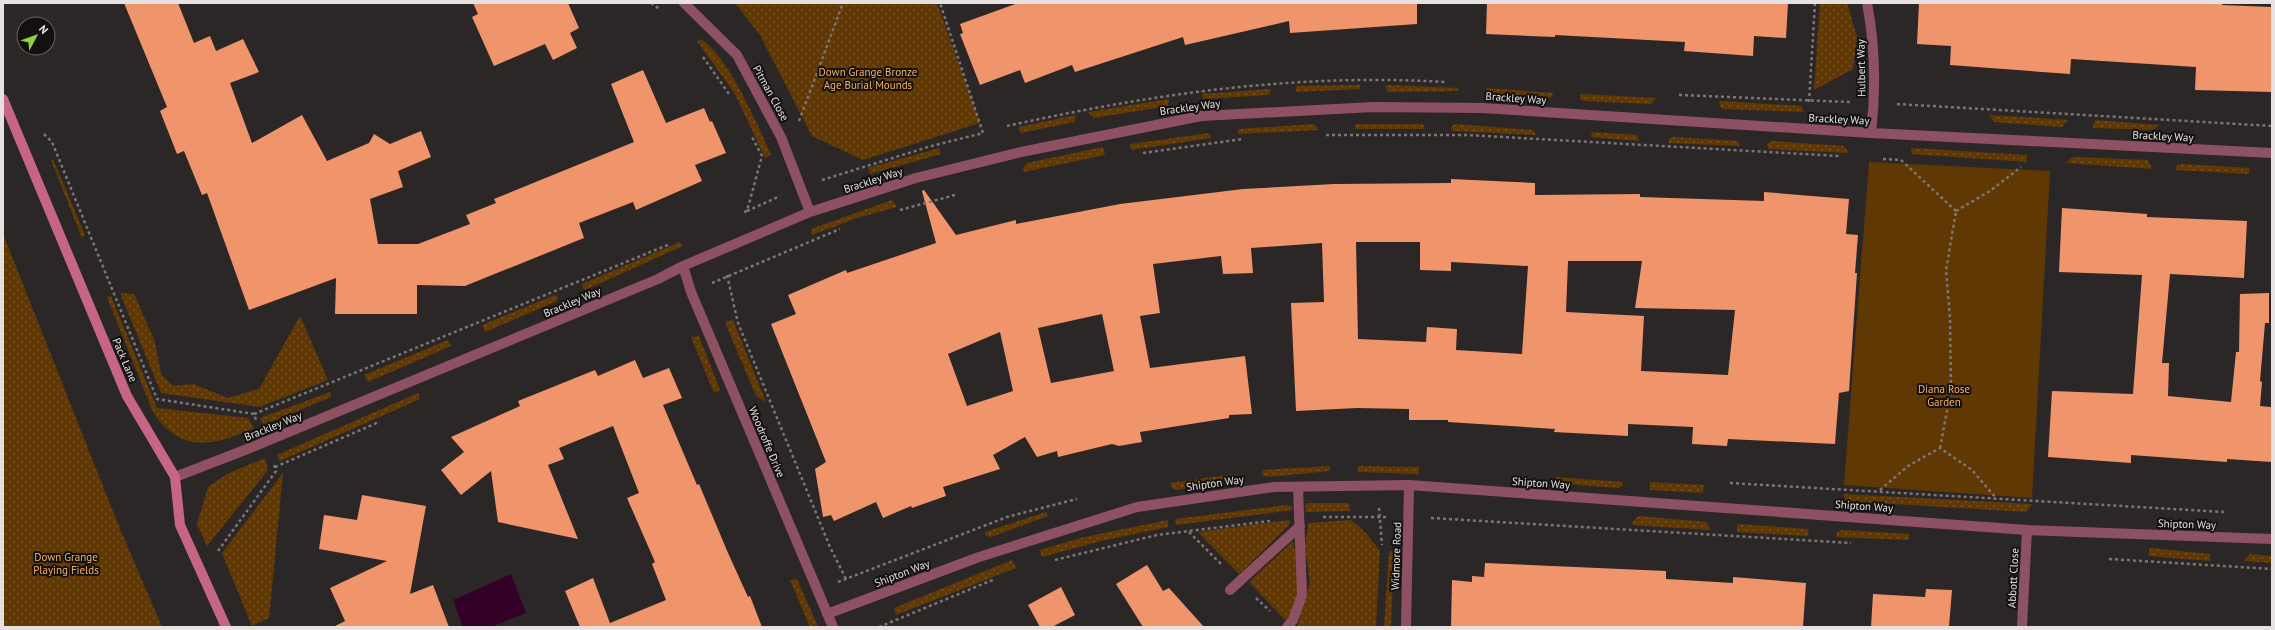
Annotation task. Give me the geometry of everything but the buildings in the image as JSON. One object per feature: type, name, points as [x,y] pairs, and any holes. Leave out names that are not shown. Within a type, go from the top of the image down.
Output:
[{"type":"street","name":"Pitman Close","points":[[684,3],[737,55],[781,137],[810,212]]},
{"type":"street","name":"Hulbert Way","points":[[1867,3],[1872,29],[1874,103],[1871,133]]},
{"type":"street","name":"Pack Lane","points":[[3,99],[127,396],[175,477],[180,525],[226,627]]},
{"type":"street","name":"Brackley Way","points":[[175,477],[265,442],[651,282],[684,266],[810,212],[916,178],[1021,152],[1200,116],[1372,107],[1482,108],[1871,133],[2272,153]]},
{"type":"street","name":"Woodroffe Drive","points":[[684,266],[691,292],[832,627]]},
{"type":"street","name":"Shipton Way","points":[[827,614],[979,557],[1138,507],[1274,487],[1409,485],[2027,530],[2272,539]]},
{"type":"street","name":"Widmore Road","points":[[1406,627],[1409,485]]},
{"type":"street","points":[[1287,627],[1294,620],[1302,595],[1298,487]]},
{"type":"street","points":[[1230,590],[1300,522]]},
{"type":"street","name":"Abbott Close","points":[[2022,627],[2027,530]]},
{"type":"path","points":[[651,3],[663,12]]},
{"type":"path","points":[[787,152],[843,3]]},
{"type":"path","points":[[740,214],[801,186],[928,147],[984,133],[940,3]]},
{"type":"path","points":[[1808,129],[1815,3]]},
{"type":"path","points":[[702,56],[732,99]]},
{"type":"path","points":[[1874,103],[2272,126]]},
{"type":"path","points":[[747,211],[762,156],[748,130]]},
{"type":"path","points":[[42,132],[52,142],[157,399],[254,414],[671,244]]},
{"type":"path","points":[[1895,134],[1901,160],[1956,211]]},
{"type":"path","points":[[1323,135],[1467,135],[1846,157]]},
{"type":"path","points":[[1138,154],[1251,138]]},
{"type":"path","points":[[1877,159],[1901,160]]},
{"type":"path","points":[[1880,490],[1908,466],[1940,448],[1951,390],[1950,318],[1946,270],[1956,211],[1990,191],[2021,167]]},
{"type":"path","points":[[895,211],[960,193]]},
{"type":"path","points":[[691,292],[845,227]]},
{"type":"path","points":[[720,251],[728,276],[738,323],[830,547],[858,602]]},
{"type":"path","points":[[202,572],[276,471],[254,414]]},
{"type":"path","points":[[1940,448],[1972,470],[1996,498]]},
{"type":"path","points":[[1378,486],[1383,548]]},
{"type":"path","points":[[1049,561],[1157,535],[1300,522],[1380,517],[1409,517],[1855,543]]},
{"type":"path","points":[[2105,558],[2272,569]]},
{"type":"path","points":[[879,627],[1001,576]]},
{"type":"green space","name":"Down Grange Bronze Age Burial Mounds","points":[[735,3],[937,3],[980,123],[863,160],[812,136],[760,35]]},
{"type":"green space","points":[[1820,3],[1847,3],[1857,37],[1853,69],[1814,90]]},
{"type":"green space","points":[[701,39],[722,60],[732,75],[771,155],[765,158],[735,94],[697,41]]},
{"type":"green space","points":[[1360,85],[1360,89],[1296,92],[1296,86]]},
{"type":"green space","points":[[1385,85],[1458,88],[1458,91],[1388,92]]},
{"type":"green space","points":[[1486,88],[1553,93],[1552,97],[1548,98],[1490,95]]},
{"type":"green space","points":[[1270,89],[1271,92],[1268,95],[1203,99],[1202,94]]},
{"type":"green space","points":[[1580,94],[1656,98],[1651,104],[1584,101],[1580,99]]},
{"type":"green space","points":[[1169,99],[1168,106],[1094,118],[1088,112]]},
{"type":"green space","points":[[1720,101],[1801,106],[1804,112],[1722,109],[1719,104]]},
{"type":"green space","points":[[1076,115],[1074,122],[1021,133],[1018,127]]},
{"type":"green space","points":[[1989,115],[2068,120],[2062,127],[1994,122]]},
{"type":"green space","points":[[2095,120],[2159,125],[2153,130],[2093,128]]},
{"type":"green space","points":[[1314,124],[1319,130],[1238,134],[1238,129]]},
{"type":"green space","points":[[1355,124],[1423,124],[1425,129],[1355,129]]},
{"type":"green space","points":[[1455,124],[1533,130],[1536,135],[1452,131],[1451,127]]},
{"type":"green space","points":[[1592,132],[1637,135],[1639,141],[1591,137]]},
{"type":"green space","points":[[1209,133],[1211,138],[1131,150],[1130,144]]},
{"type":"green space","points":[[1673,137],[1739,141],[1739,146],[1669,143],[1669,139]]},
{"type":"green space","points":[[1771,141],[1844,146],[1849,153],[1768,149],[1767,144]]},
{"type":"green space","points":[[1103,147],[1105,155],[1024,172],[1023,168],[1027,163]]},
{"type":"green space","points":[[939,148],[941,154],[870,174],[868,168]]},
{"type":"green space","points":[[1911,148],[2027,155],[2027,162],[1912,154]]},
{"type":"green space","points":[[2072,157],[2148,160],[2152,169],[2066,163]]},
{"type":"green space","points":[[53,159],[85,235],[82,238],[51,160]]},
{"type":"green space","name":"Diana Rose Garden","points":[[1869,162],[2050,171],[2032,498],[1844,485]]},
{"type":"green space","points":[[2182,164],[2249,168],[2249,174],[2175,170],[2177,165]]},
{"type":"green space","points":[[892,200],[897,207],[857,218],[812,235],[811,229]]},
{"type":"green space","name":"Down Grange Playing Fields","points":[[3,234],[118,524],[162,627],[3,627]]},
{"type":"green space","points":[[680,242],[683,246],[585,290],[583,288],[582,284]]},
{"type":"green space","points":[[120,293],[134,294],[155,342],[161,374],[173,386],[193,384],[228,398],[259,389],[300,316],[328,380],[259,407],[161,393]]},
{"type":"green space","points":[[555,295],[558,297],[557,301],[485,332],[482,325]]},
{"type":"green space","points":[[111,296],[157,408],[248,418],[254,428],[226,439],[212,442],[199,442],[187,440],[175,435],[163,425],[153,412],[107,297]]},
{"type":"green space","points":[[733,320],[766,402],[756,396],[725,322]]},
{"type":"green space","points":[[699,336],[720,390],[714,393],[691,337]]},
{"type":"green space","points":[[448,340],[451,346],[368,382],[364,375]]},
{"type":"green space","points":[[330,392],[331,397],[264,425],[260,418]]},
{"type":"green space","points":[[418,393],[420,399],[280,461],[277,455]]},
{"type":"green space","points":[[265,458],[268,470],[207,546],[197,524],[208,487],[227,474]]},
{"type":"green space","points":[[1330,466],[1330,471],[1267,477],[1262,475],[1263,470]]},
{"type":"green space","points":[[1358,466],[1419,467],[1419,474],[1358,472]]},
{"type":"green space","points":[[283,473],[269,618],[252,626],[222,553]]},
{"type":"green space","points":[[1235,474],[1233,482],[1175,490],[1172,488],[1170,483]]},
{"type":"green space","points":[[1555,477],[1623,482],[1623,485],[1619,488],[1555,483]]},
{"type":"green space","points":[[1650,482],[1704,485],[1703,493],[1650,490]]},
{"type":"green space","points":[[1843,494],[2032,504],[2026,512],[1846,501]]},
{"type":"green space","points":[[1306,503],[1349,503],[1350,511],[1305,512]]},
{"type":"green space","points":[[1286,505],[1292,507],[1293,510],[1176,525],[1175,519]]},
{"type":"green space","points":[[1046,512],[1048,516],[991,537],[986,536],[985,532]]},
{"type":"green space","points":[[1639,516],[1706,522],[1711,530],[1632,525],[1634,520]]},
{"type":"green space","points":[[1168,520],[1168,527],[1105,540],[1042,557],[1040,550],[1080,538]]},
{"type":"green space","points":[[1290,520],[1289,525],[1239,574],[1198,532]]},
{"type":"green space","points":[[1351,520],[1365,532],[1380,551],[1376,627],[1297,627],[1310,582],[1305,548],[1308,523]]},
{"type":"green space","points":[[1737,524],[1809,529],[1808,536],[1737,532]]},
{"type":"green space","points":[[1843,530],[1909,534],[1909,540],[1836,537],[1837,532]]},
{"type":"green space","points":[[1293,541],[1299,582],[1293,611],[1287,622],[1249,582]]},
{"type":"green space","points":[[2150,548],[2210,554],[2210,561],[2148,556]]},
{"type":"green space","points":[[1389,551],[1394,552],[1391,627],[1384,627]]},
{"type":"green space","points":[[2250,554],[2272,556],[2272,563],[2244,561]]},
{"type":"green space","points":[[1012,560],[1016,568],[896,615],[894,608]]},
{"type":"green space","points":[[797,579],[818,627],[810,627],[790,580]]},
{"type":"shaded area","points":[[511,574],[526,613],[491,627],[463,627],[453,600]]}]
